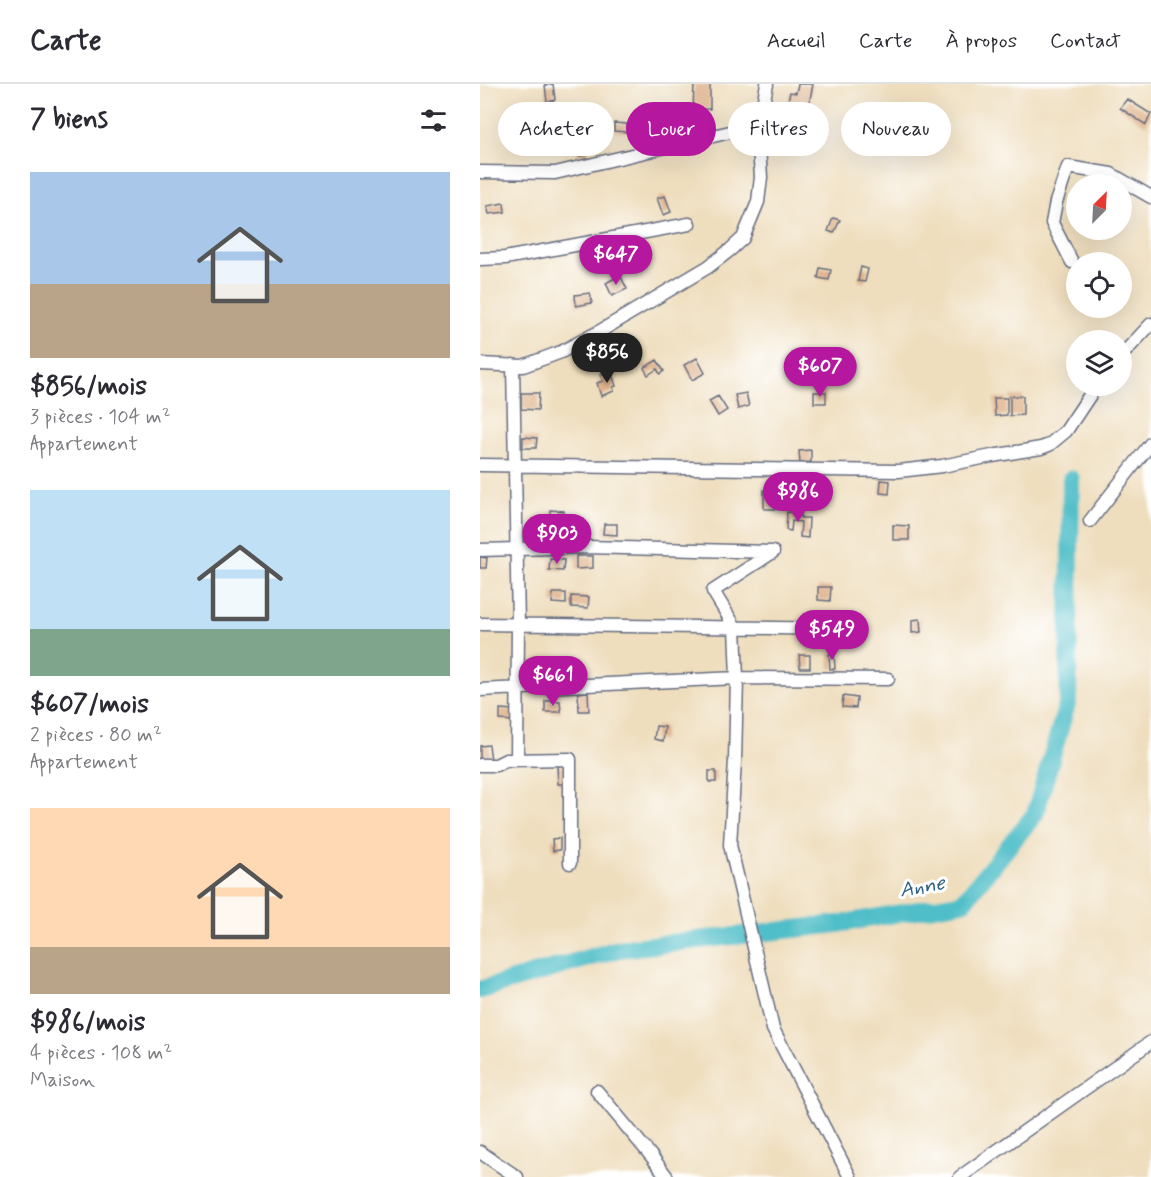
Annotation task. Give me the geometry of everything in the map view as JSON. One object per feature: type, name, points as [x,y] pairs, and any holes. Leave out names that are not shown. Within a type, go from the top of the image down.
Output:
[{"type":"street","points":[[764,102],[767,84]]},
{"type":"street","points":[[480,172],[555,172],[728,132]]},
{"type":"street","points":[[480,364],[523,366],[561,352],[708,267],[743,238],[758,202],[761,177],[760,156]]},
{"type":"street","points":[[1067,252],[1052,224],[1056,202],[1068,167],[1111,174],[1151,197]]},
{"type":"street","points":[[480,259],[505,258],[689,224]]},
{"type":"street","points":[[1132,344],[1151,324]]},
{"type":"street","points":[[513,365],[518,624],[517,759]]},
{"type":"street","points":[[480,465],[899,471],[942,466],[1049,445],[1066,430],[1089,396]]},
{"type":"street","points":[[1090,521],[1151,443]]},
{"type":"street","points":[[480,550],[586,547],[773,552],[713,591],[735,627],[737,678],[730,845],[773,1029],[850,1177]]},
{"type":"street","points":[[480,624],[849,629]]},
{"type":"street","points":[[480,690],[737,678],[888,679]]},
{"type":"street","points":[[480,765],[495,765],[517,759],[570,759],[570,863]]},
{"type":"street","points":[[960,1177],[1151,1042]]},
{"type":"street","points":[[597,1091],[652,1156],[666,1177]]},
{"type":"street","points":[[480,1152],[517,1177]]},
{"type":"building","points":[[553,84],[555,100],[547,102],[545,85]]},
{"type":"building","points":[[694,84],[710,84],[710,102],[693,102]]},
{"type":"building","points":[[798,84],[813,84],[810,102],[788,101],[790,92],[796,93]]},
{"type":"building","points":[[1127,99],[1151,114],[1146,125],[1120,108]]},
{"type":"building","points":[[614,123],[626,124],[626,132],[614,131]]},
{"type":"building","points":[[665,196],[671,212],[663,215],[657,198]]},
{"type":"building","points":[[504,203],[505,212],[489,214],[487,206]]},
{"type":"building","points":[[833,218],[840,220],[834,233],[828,231]]},
{"type":"building","points":[[861,267],[868,269],[865,282],[858,281]]},
{"type":"building","points":[[820,268],[831,270],[829,280],[818,278]]},
{"type":"building","points":[[620,275],[627,289],[612,296],[606,283]]},
{"type":"building","points":[[590,293],[592,303],[576,306],[575,295]]},
{"type":"building","points":[[697,358],[705,373],[692,380],[684,365]]},
{"type":"building","points":[[657,360],[664,371],[660,374],[657,369],[648,375],[644,368]]},
{"type":"building","points":[[611,371],[616,386],[613,387],[614,391],[601,396],[597,383],[603,381],[600,375]]},
{"type":"building","points":[[814,392],[826,392],[826,403],[814,403]]},
{"type":"building","points":[[521,393],[539,393],[538,410],[521,409]]},
{"type":"building","points":[[746,393],[749,406],[738,409],[735,395]]},
{"type":"building","points":[[718,396],[727,410],[718,416],[709,401]]},
{"type":"building","points":[[1010,396],[1023,396],[1023,415],[1010,416]]},
{"type":"building","points":[[994,398],[1007,398],[1007,415],[995,416]]},
{"type":"building","points":[[523,437],[537,438],[536,448],[523,448]]},
{"type":"building","points":[[811,450],[811,462],[800,463],[799,451]]},
{"type":"building","points":[[881,480],[890,481],[889,494],[880,493]]},
{"type":"building","points":[[764,490],[780,490],[780,509],[764,509]]},
{"type":"building","points":[[550,510],[564,511],[564,522],[550,521]]},
{"type":"building","points":[[787,512],[801,513],[801,518],[809,518],[808,538],[800,537],[801,522],[792,521],[791,531],[786,530]]},
{"type":"building","points":[[604,524],[617,524],[617,535],[603,534]]},
{"type":"building","points":[[893,525],[909,526],[909,540],[893,540]]},
{"type":"building","points":[[576,556],[593,556],[593,568],[576,569]]},
{"type":"building","points":[[480,557],[487,558],[486,568],[480,568]]},
{"type":"building","points":[[550,559],[564,560],[563,571],[549,570]]},
{"type":"building","points":[[818,587],[831,587],[830,601],[818,600]]},
{"type":"building","points":[[553,593],[566,593],[566,604],[552,603]]},
{"type":"building","points":[[571,596],[589,597],[588,608],[571,607]]},
{"type":"building","points":[[920,619],[921,632],[912,633],[912,620]]},
{"type":"building","points":[[834,653],[835,669],[830,669],[829,654]]},
{"type":"building","points":[[799,655],[810,655],[810,668],[800,668]]},
{"type":"building","points":[[521,666],[535,667],[534,677],[521,677]]},
{"type":"building","points":[[588,692],[589,711],[579,711],[578,693]]},
{"type":"building","points":[[843,696],[857,698],[856,708],[842,707]]},
{"type":"building","points":[[545,701],[560,701],[561,712],[545,712]]},
{"type":"building","points":[[500,709],[514,710],[513,721],[500,720]]},
{"type":"building","points":[[656,726],[665,727],[663,741],[654,739]]},
{"type":"building","points":[[489,745],[491,760],[480,761],[480,746]]},
{"type":"building","points":[[565,765],[565,784],[558,784],[557,766]]},
{"type":"building","points":[[709,771],[716,771],[716,782],[709,782]]},
{"type":"building","points":[[560,838],[560,850],[553,851],[552,839]]},
{"type":"waterway","name":"Anne","points":[[480,990],[619,949],[838,924],[963,902],[1035,814],[1068,701],[1071,479]]}]
